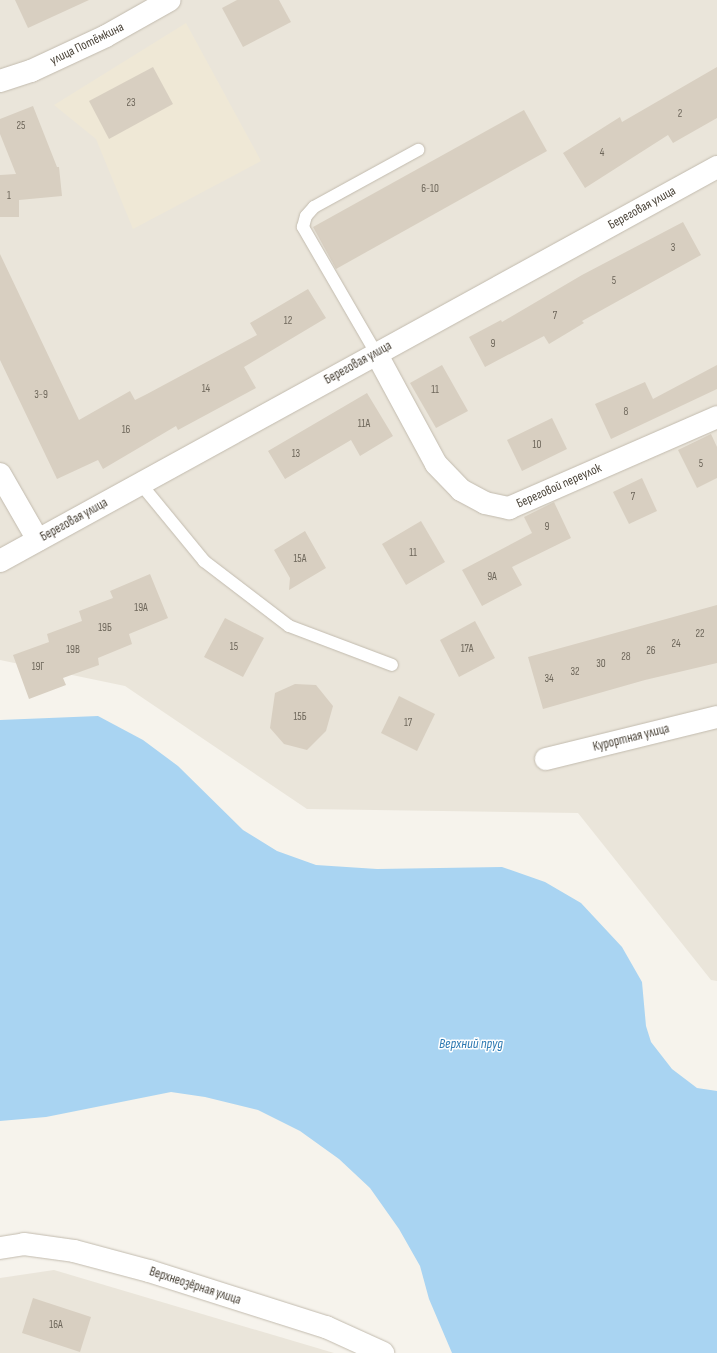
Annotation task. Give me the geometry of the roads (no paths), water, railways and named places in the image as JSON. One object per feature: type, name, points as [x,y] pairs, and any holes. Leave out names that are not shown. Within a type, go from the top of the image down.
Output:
[{"type":"street","name":"улица Потёмкина","points":[[0,81],[31,71],[106,36],[170,0]]},
{"type":"street","name":"Береговая улица","points":[[0,561],[376,353],[717,167]]},
{"type":"street","name":"Береговой переулок","points":[[376,353],[436,464],[461,490],[485,503],[509,508],[717,417]]},
{"type":"street","points":[[0,474],[38,540]]},
{"type":"street","name":"Курортная улица","points":[[546,759],[717,717]]},
{"type":"street","name":"Верхнеозёрная улица","points":[[0,1248],[24,1244],[74,1251],[149,1271],[326,1327],[383,1353]]},
{"type":"lane","points":[[376,353],[303,227],[306,216],[314,207],[418,150]]},
{"type":"lane","points":[[140,483],[204,561],[289,626],[392,665]]},
{"type":"water","name":"Верхний пруд","points":[[98,716],[143,740],[178,766],[243,830],[277,851],[316,865],[377,869],[502,867],[545,882],[581,903],[622,947],[642,982],[646,1026],[651,1042],[672,1069],[697,1088],[717,1091],[717,1353],[452,1353],[429,1299],[420,1266],[399,1229],[370,1188],[339,1159],[300,1131],[258,1110],[205,1097],[171,1092],[46,1117],[0,1121],[0,720]]}]
